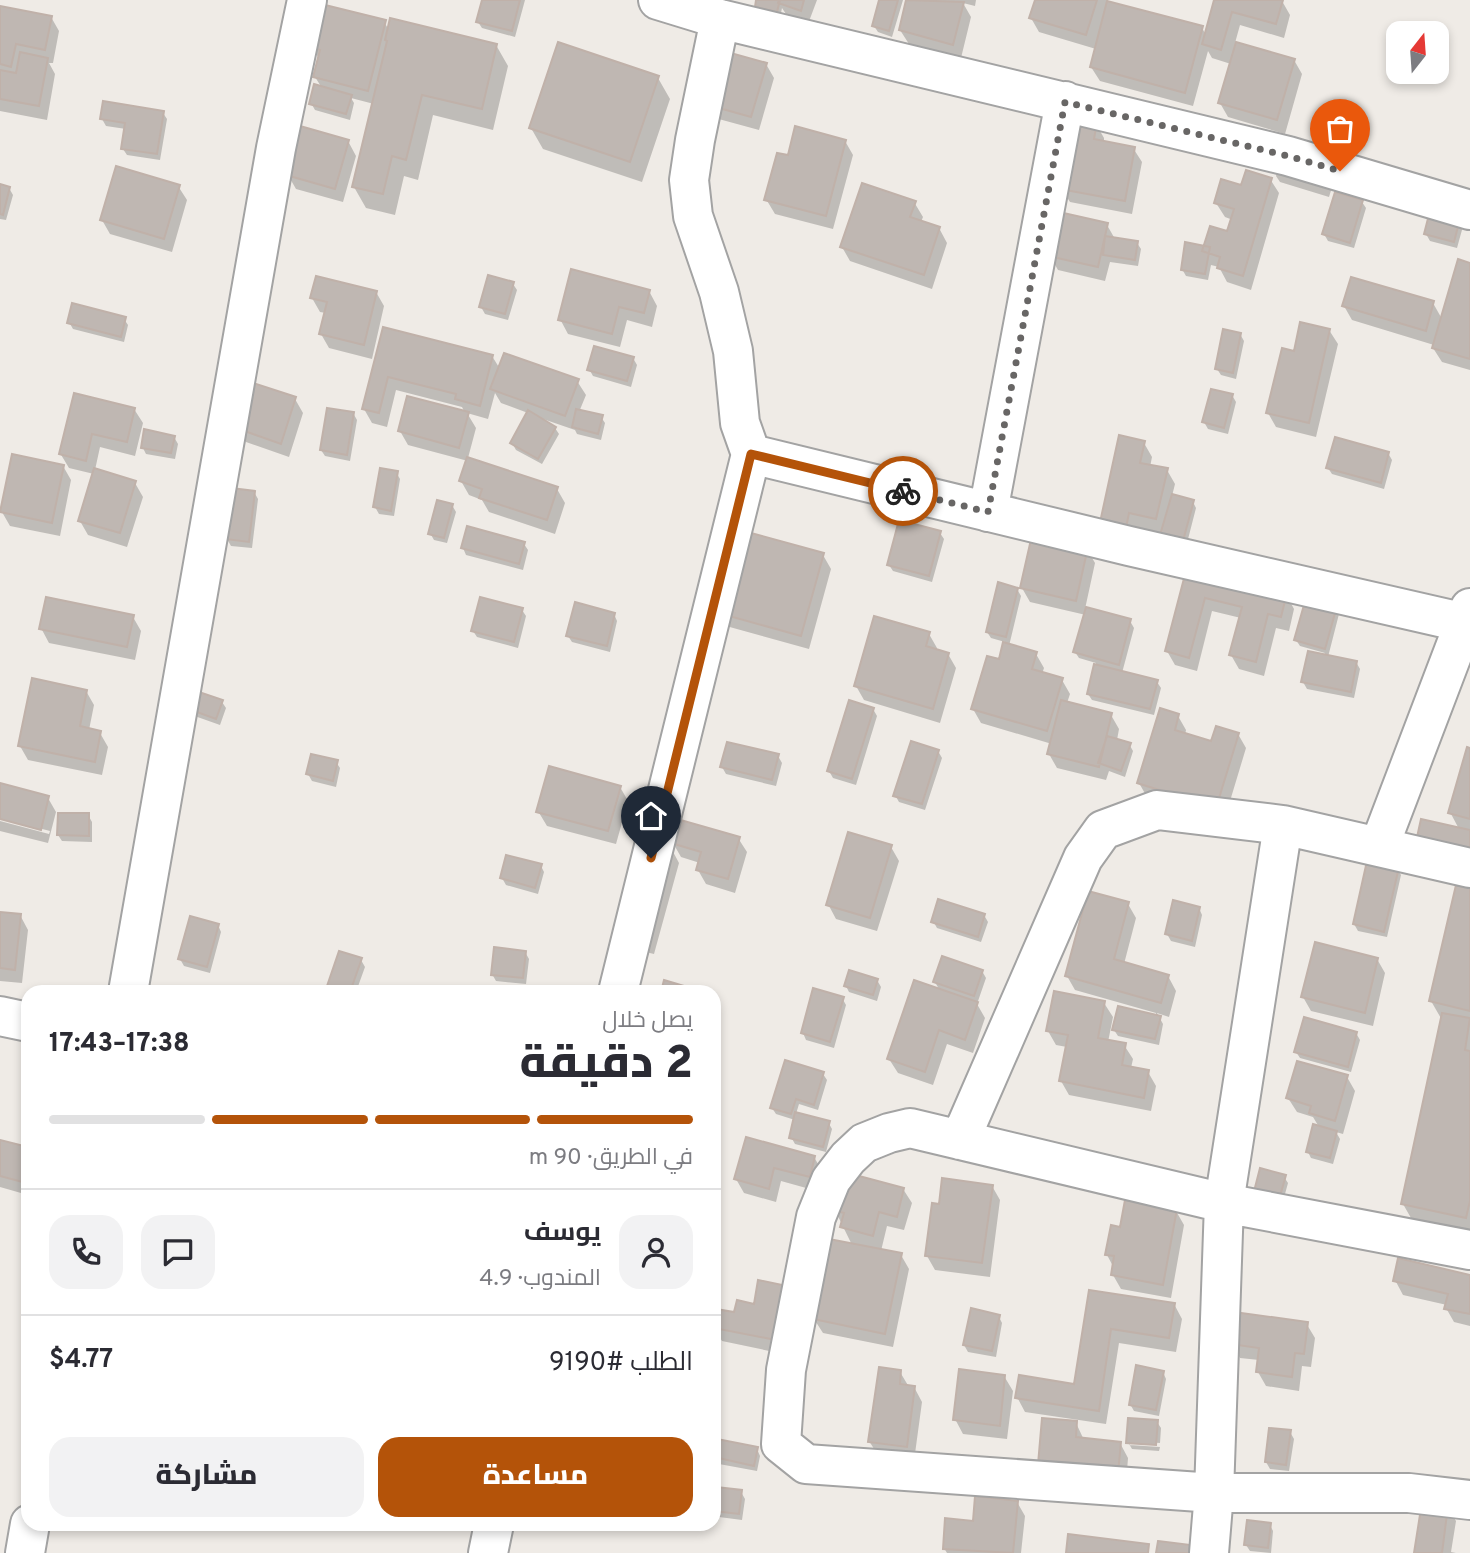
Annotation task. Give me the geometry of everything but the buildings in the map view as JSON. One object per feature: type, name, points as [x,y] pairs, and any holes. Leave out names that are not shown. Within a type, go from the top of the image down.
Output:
[{"type":"street","points":[[129,985],[276,148],[307,0]]},
{"type":"street","points":[[658,0],[720,19],[1288,156],[1470,210]]},
{"type":"street","points":[[620,985],[751,454],[740,422],[733,351],[719,292],[693,216],[690,180],[695,140],[720,19]]},
{"type":"street","points":[[988,512],[1065,102]]},
{"type":"street","points":[[751,454],[988,512],[1469,619],[1379,847]]},
{"type":"street","points":[[960,1140],[1083,858],[1103,830],[1157,810],[1283,825],[1470,867]]},
{"type":"street","points":[[1209,1553],[1214,1493],[1224,1203],[1283,825]]},
{"type":"street","points":[[0,1017],[21,1021]]},
{"type":"street","points":[[1470,1250],[1224,1203],[910,1128],[889,1133],[863,1143],[831,1180],[816,1217],[786,1370],[781,1444],[806,1464],[1214,1493],[1409,1493],[1470,1500]]},
{"type":"street","points":[[25,1553],[29,1531]]},
{"type":"street","points":[[488,1553],[493,1531]]},
{"type":"way so far","points":[[903,491],[988,512],[1065,102],[1340,171]]},
{"type":"route","points":[[651,858],[751,454],[903,491]]}]
